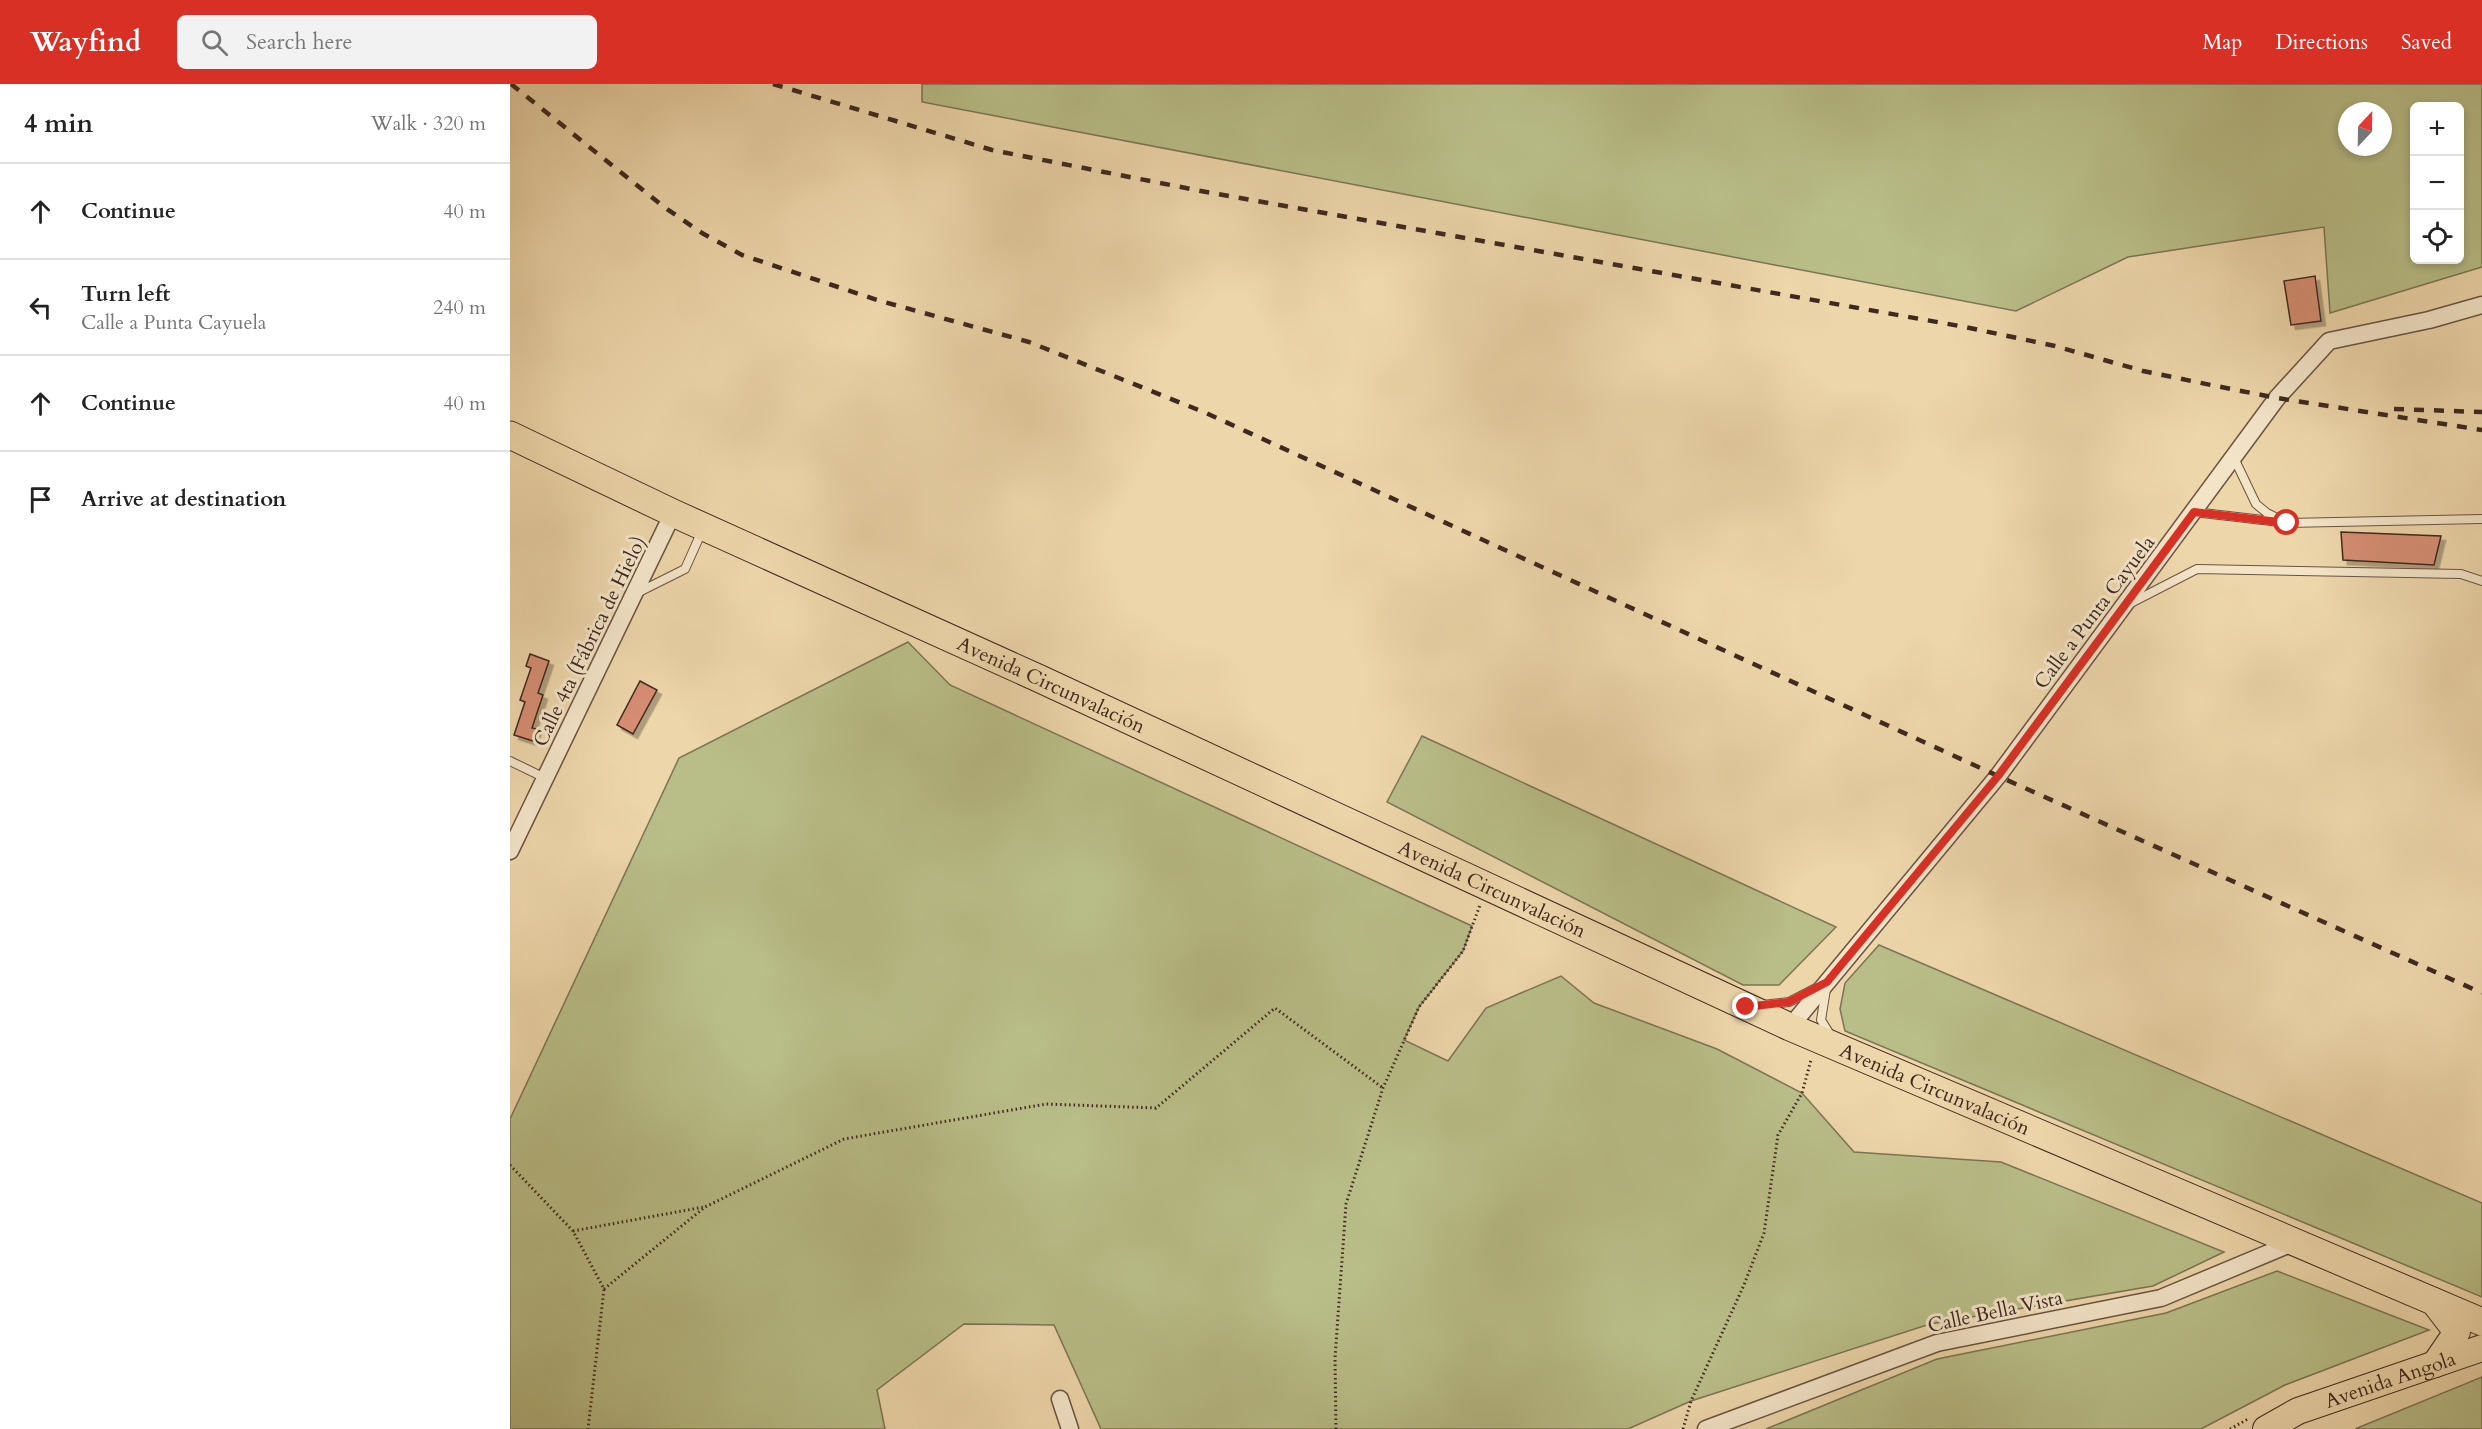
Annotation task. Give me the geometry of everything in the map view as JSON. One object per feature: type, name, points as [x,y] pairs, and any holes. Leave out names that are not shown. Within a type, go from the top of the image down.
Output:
[{"type":"highway","name":"Avenida Circunvalación","points":[[510,435],[673,513],[1038,678],[1790,1027],[2482,1322]]},
{"type":"main road","points":[[2433,1301],[2457,1332],[2435,1364]]},
{"type":"main road","name":"Avenida Angola","points":[[2266,1429],[2298,1411],[2482,1348]]},
{"type":"street","name":"Calle a Punta Cayuela","points":[[1790,1027],[1998,776],[2277,398],[2329,341],[2430,320],[2482,305]]},
{"type":"street","name":"Calle 4ta (Fábrica de Hielo)","points":[[510,851],[673,513]]},
{"type":"street","name":"Calle Bella Vista","points":[[1706,1429],[1937,1343],[2161,1298],[2295,1242]]},
{"type":"street","points":[[1060,1399],[1070,1429]]},
{"type":"lane","points":[[2234,457],[2256,504],[2267,513],[2287,523]]},
{"type":"lane","points":[[2194,512],[2287,523],[2482,519]]},
{"type":"lane","points":[[634,595],[685,569],[704,527]]},
{"type":"lane","points":[[2124,607],[2197,568],[2461,574],[2482,581]]},
{"type":"lane","points":[[510,761],[545,778]]},
{"type":"lane","points":[[1746,1007],[1789,1002],[1827,982]]},
{"type":"lane","points":[[1827,982],[1821,1020],[1827,1042]]},
{"type":"path","points":[[1336,1429],[1335,1358],[1346,1204],[1383,1088],[1419,1007],[1463,951],[1486,886]]},
{"type":"path","points":[[604,1289],[705,1207],[844,1138],[1046,1104],[1156,1108],[1275,1008],[1383,1088]]},
{"type":"path","points":[[1683,1429],[1691,1401],[1744,1285],[1764,1233],[1778,1136],[1827,1042]]},
{"type":"path","points":[[510,1165],[573,1231],[604,1289],[588,1429]]},
{"type":"path","points":[[573,1231],[705,1207]]},
{"type":"green space","points":[[922,84],[2482,84],[2482,267],[2330,313],[2324,227],[2128,257],[2016,311],[922,102]]},
{"type":"green space","points":[[908,642],[950,685],[1472,926],[1463,951],[1419,1007],[1404,1040],[1448,1061],[1486,1008],[1561,976],[1594,1003],[1717,1049],[1802,1093],[1854,1152],[2001,1162],[2224,1252],[2153,1286],[1930,1324],[1691,1401],[1628,1429],[1101,1429],[1054,1325],[964,1324],[877,1390],[885,1429],[510,1429],[510,1119],[679,758]]},
{"type":"green space","points":[[1422,736],[1836,927],[1779,985],[1743,985],[1387,802]]},
{"type":"green space","points":[[1879,945],[2482,1203],[2482,1297],[1845,1031],[1840,1009],[1845,983]]},
{"type":"green space","points":[[2277,1271],[2429,1330],[2285,1385],[2201,1429],[1766,1429],[1937,1359],[2166,1313]]},
{"type":"green space","points":[[2482,1377],[2482,1429],[2355,1429]]},
{"type":"building","points":[[2315,276],[2321,321],[2291,325],[2284,281]]},
{"type":"building","points":[[2341,532],[2441,536],[2434,565],[2343,560]]},
{"type":"building","points":[[530,654],[549,661],[538,693],[543,695],[532,728],[537,729],[533,741],[514,735],[525,702],[520,700],[531,668],[526,666]]},
{"type":"building","points":[[640,681],[657,690],[633,734],[617,725]]},
{"type":"railway","points":[[511,84],[664,207],[702,233],[742,255],[877,300],[1029,342],[1206,413],[1998,776],[2482,993]]},
{"type":"railway","points":[[773,84],[992,150],[1201,191],[1965,327],[2055,346],[2143,371],[2277,398],[2482,430]]},
{"type":"railway","points":[[2394,409],[2482,412]]},
{"type":"route","points":[[1746,1007],[1789,1002],[1827,982],[1998,776],[2194,512],[2287,523]]}]
